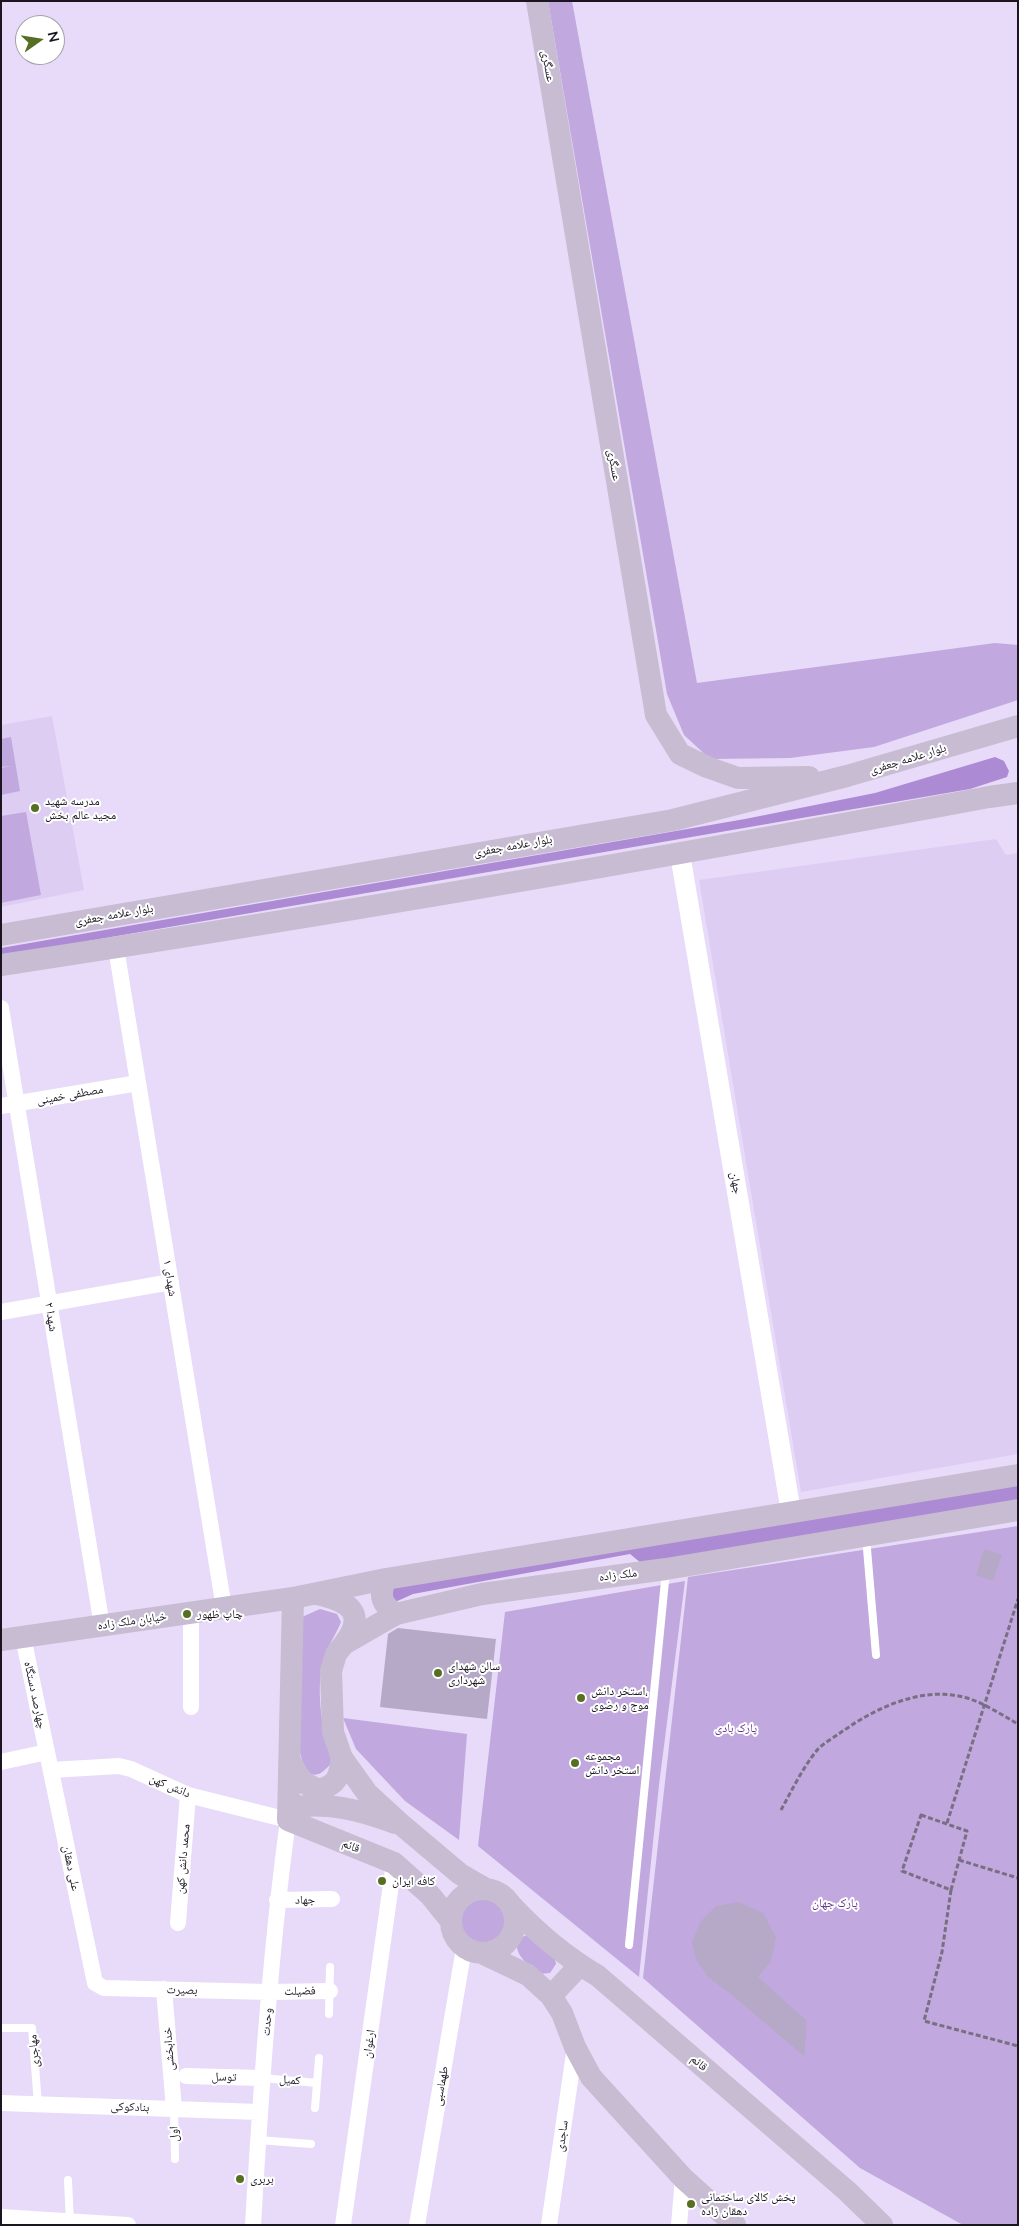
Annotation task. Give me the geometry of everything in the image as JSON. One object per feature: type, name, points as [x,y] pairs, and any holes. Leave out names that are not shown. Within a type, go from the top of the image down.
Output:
[{"type":"main road","name":"عسگری","points":[[537,1],[656,715],[680,754],[707,767],[738,778],[847,776]]},
{"type":"main road","name":"بلوار علامه جعفری","points":[[1,935],[673,820],[914,758],[983,735],[1018,726]]},
{"type":"main road","points":[[983,735],[1002,735],[1018,741]]},
{"type":"main road","points":[[989,797],[1018,782]]},
{"type":"main road","points":[[1,965],[116,948],[680,854],[1018,793]]},
{"type":"main road","points":[[403,1826],[370,1814],[340,1807],[320,1805],[289,1814],[293,1598],[386,1579],[1018,1475]]},
{"type":"main road","name":"ملک زاده","points":[[344,1644],[396,1614],[482,1594],[666,1569],[1018,1510]]},
{"type":"main road","points":[[386,1579],[382,1588],[382,1596],[386,1607],[396,1614]]},
{"type":"main road","points":[[317,1594],[339,1599],[350,1608],[354,1618],[355,1626],[336,1654],[331,1671],[333,1732],[342,1758],[367,1793],[403,1826],[460,1874],[486,1889],[501,1894],[512,1906],[515,1916],[515,1928],[511,1938],[499,1949],[474,1951]]},
{"type":"main road","name":"خیابان ملک زاده","points":[[1,1640],[293,1598]]},
{"type":"main road","points":[[290,1761],[302,1782],[319,1790],[331,1786],[339,1777],[342,1758]]},
{"type":"main road","name":"قائم","points":[[289,1814],[394,1863],[430,1895],[451,1921]]},
{"type":"main road","points":[[486,1889],[475,1890],[465,1894],[457,1901],[452,1911],[451,1921],[455,1936],[474,1951],[528,1975],[551,1996],[562,2013],[575,2047],[591,2077],[683,2178],[735,2225]]},
{"type":"main road","name":"قائم","points":[[512,1906],[532,1928],[580,1965],[606,1982],[847,2191],[882,2225]]},
{"type":"main road","points":[[551,1996],[580,1965]]},
{"type":"street","name":"جهان","points":[[680,854],[791,1512]]},
{"type":"street","name":"شهدای ۱","points":[[116,948],[224,1608]]},
{"type":"street","name":"شهدا ۲","points":[[1,1008],[9,1105],[49,1303],[102,1626]]},
{"type":"street","name":"مصطفی خمینی","points":[[9,1105],[138,1083]]},
{"type":"street","points":[[1,1312],[171,1282]]},
{"type":"street","points":[[191,1613],[191,1707]]},
{"type":"street","name":"چهارصد دستگاه","points":[[23,1637],[47,1752]]},
{"type":"street","points":[[1,1762],[47,1752]]},
{"type":"street","name":"علی دهقان","points":[[47,1752],[95,1984]]},
{"type":"street","name":"دانش کهن","points":[[51,1770],[118,1766],[131,1769],[188,1795],[289,1814]]},
{"type":"street","name":"محمد دانش کهن","points":[[178,1923],[188,1795]]},
{"type":"street","name":"وحدت","points":[[253,2225],[259,2112],[277,1900],[289,1814]]},
{"type":"street","name":"ارغوان","points":[[343,2225],[394,1863]]},
{"type":"street","name":"جهاد","points":[[277,1900],[332,1899]]},
{"type":"street","name":"طهماسبی","points":[[417,2225],[474,1951]]},
{"type":"street","name":"بصیرت","points":[[95,1984],[104,1988],[270,1992]]},
{"type":"street","name":"خدابخشی","points":[[164,1989],[174,2109]]},
{"type":"street","name":"فضیلت","points":[[270,1992],[330,1991]]},
{"type":"street","name":"ساجدی","points":[[549,2225],[575,2047]]},
{"type":"street","name":"توسل","points":[[186,2076],[263,2078]]},
{"type":"street","name":"بنادکوکی","points":[[1,2103],[259,2112]]},
{"type":"street","points":[[679,2225],[683,2178]]},
{"type":"street","points":[[1,2217],[70,2223],[128,2225]]},
{"type":"lane","points":[[866,1535],[876,1655]]},
{"type":"lane","points":[[629,1945],[666,1569]]},
{"type":"lane","points":[[329,2014],[330,1967]]},
{"type":"lane","name":"مهاجری","points":[[1,2028],[32,2028],[38,2104]]},
{"type":"lane","points":[[315,2108],[319,2058]]},
{"type":"lane","name":"کمیل","points":[[263,2078],[317,2083]]},
{"type":"lane","name":"اول","points":[[174,2109],[175,2159]]},
{"type":"lane","points":[[258,2140],[311,2144]]},
{"type":"lane","points":[[68,2180],[70,2223]]},
{"type":"path","points":[[947,1824],[1018,1598]]},
{"type":"path","points":[[780,1810],[805,1767],[820,1747],[855,1722],[885,1706],[920,1696],[953,1695],[984,1705],[1018,1724]]},
{"type":"path","points":[[951,1890],[902,1871],[921,1815],[967,1830],[951,1890],[942,1952],[924,2021],[1018,2046]]},
{"type":"path","points":[[959,1860],[1018,1878]]},
{"type":"shaded area","name":"مدرسه شهید مجید عالم بخش","points":[[52,716],[84,890],[1,907],[1,725]]},
{"type":"shaded area","points":[[995,757],[1004,761],[1009,771],[1007,777],[970,789],[1,956],[1,948],[745,819],[875,793]]},
{"type":"shaded area","points":[[996,839],[1006,855],[1018,853],[1018,1454],[801,1492],[699,880]]},
{"type":"shaded area","points":[[1018,1483],[1018,1502],[641,1563],[630,1554],[413,1594],[393,1603],[388,1587]]},
{"type":"green space","points":[[548,1],[572,1],[697,683],[995,643],[1018,645],[1018,700],[874,747],[790,758],[710,759],[684,735],[667,694]]},
{"type":"green space","points":[[11,737],[20,791],[1,795],[1,768],[12,766],[1,767],[1,739]]},
{"type":"green space","points":[[26,812],[41,895],[1,903],[1,816]]},
{"type":"green space","name":"پارک جهان","points":[[1018,1526],[1018,2225],[963,2225],[860,2168],[643,1978],[688,1577]]},
{"type":"green space","name":"مجموعه استخر دانش","points":[[685,1581],[659,1785],[639,1977],[478,1846],[505,1612]]},
{"type":"green space","points":[[320,1609],[337,1614],[341,1622],[327,1650],[320,1676],[322,1721],[332,1762],[325,1770],[314,1775],[306,1769],[303,1763],[298,1742],[302,1617]]},
{"type":"green space","points":[[343,1718],[467,1734],[459,1840],[405,1801],[356,1749]]},
{"type":"green space","points":[[477,1893],[489,1893],[504,1901],[512,1916],[512,1928],[504,1943],[489,1951],[477,1951],[462,1943],[454,1928],[454,1916],[462,1901]]},
{"type":"green space","points":[[527,1935],[554,1955],[556,1964],[550,1973],[539,1974],[520,1955],[517,1944],[520,1939]]},
{"type":"building","points":[[984,1549],[1002,1555],[993,1581],[976,1575]]},
{"type":"building","name":"سالن شهدای شهرداری","points":[[398,1628],[496,1639],[487,1719],[380,1707],[388,1634]]},
{"type":"building","points":[[739,1902],[763,1913],[776,1937],[771,1961],[758,1977],[807,2021],[804,2056],[707,1976],[696,1959],[692,1942],[701,1921],[716,1906]]},
{"type":"place","name":"مدرسه شهید مجید عالم بخش","points":[[35,808]]},
{"type":"place","name":"چاپ ظهور","points":[[187,1614]]},
{"type":"place","name":"سالن شهدای شهرداری","points":[[438,1673]]},
{"type":"place","name":"استخر دانش، موج و رضوی","points":[[581,1698]]},
{"type":"place","name":"مجموعه استخر دانش","points":[[575,1763]]},
{"type":"place","name":"کافه ایران","points":[[382,1881]]},
{"type":"place","name":"بربری","points":[[240,2179]]},
{"type":"place","name":"پخش کالای ساختمانی دهقان زاده","points":[[691,2204]]},
{"type":"park label","name":"پارک بادی","points":[[736,1728]]}]
